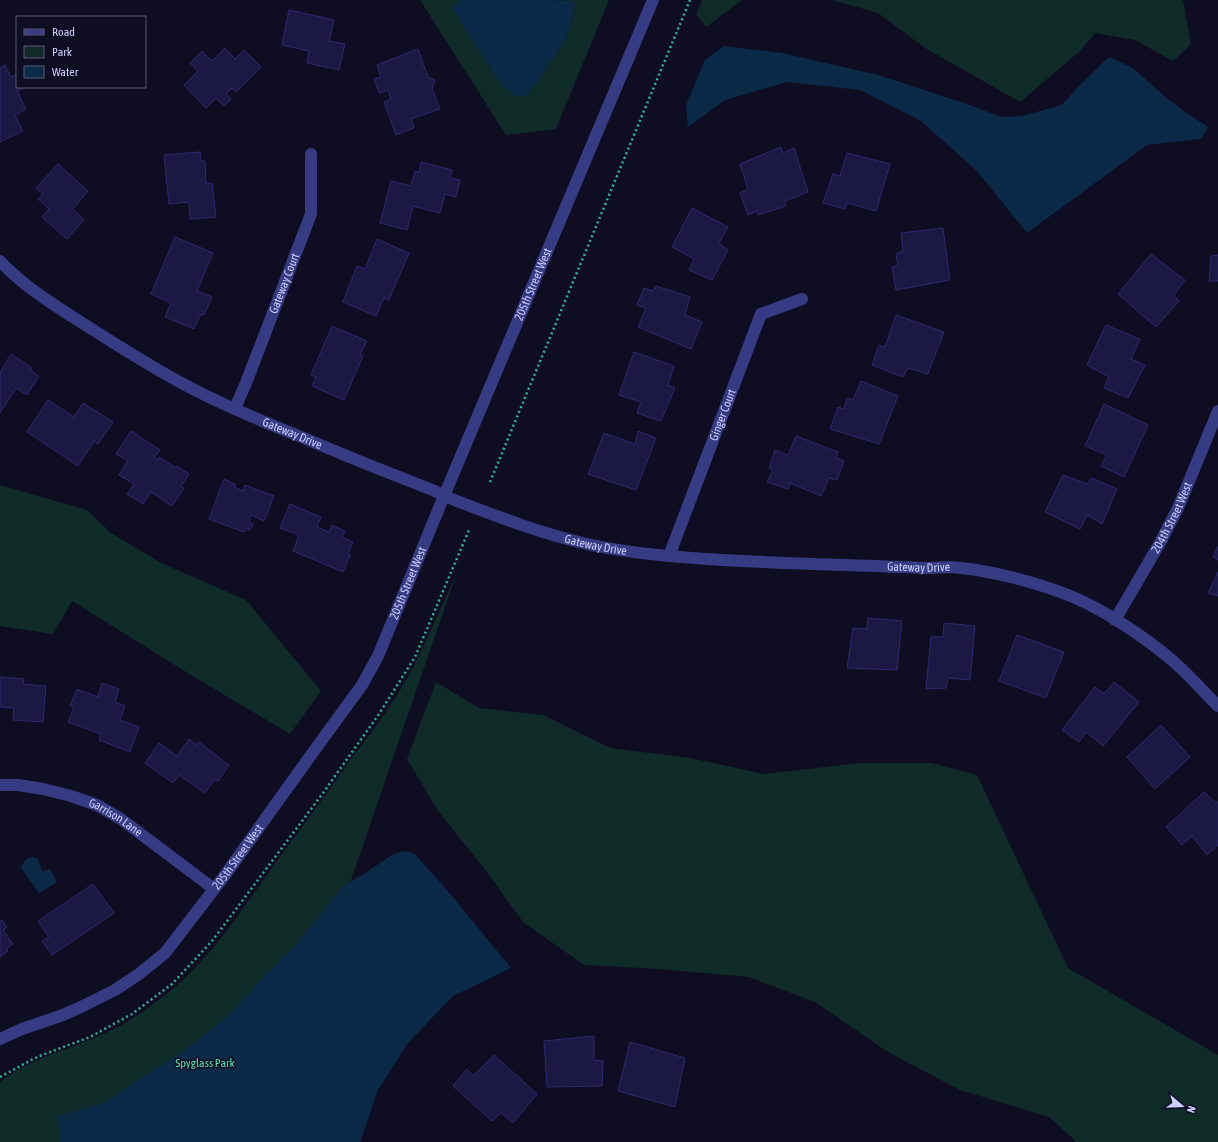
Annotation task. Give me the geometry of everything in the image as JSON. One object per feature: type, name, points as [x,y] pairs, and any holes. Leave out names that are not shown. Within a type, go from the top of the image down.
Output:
[{"type":"street","name":"205th Street West","points":[[0,1039],[22,1029],[63,1015],[115,990],[139,974],[165,953],[214,889],[362,685],[378,656],[653,0]]},
{"type":"street","name":"Gateway Court","points":[[235,408],[311,214],[310,154]]},
{"type":"street","name":"Gateway Drive","points":[[0,261],[7,269],[66,313],[128,352],[189,387],[375,468],[510,521],[586,544],[616,550],[669,556],[744,561],[950,568],[1014,578],[1073,597],[1115,620],[1146,640],[1173,661],[1218,706]]},
{"type":"street","name":"Ginger Court","points":[[669,556],[761,314],[802,299]]},
{"type":"street","name":"204th Street West","points":[[1115,620],[1161,541],[1178,508],[1218,411]]},
{"type":"street","name":"Garrison Lane","points":[[0,785],[18,785],[43,789],[72,796],[97,805],[121,819],[214,889]]},
{"type":"path","points":[[490,482],[690,0]]},
{"type":"green space","points":[[420,0],[462,0],[452,8],[500,83],[517,97],[528,95],[564,43],[571,26],[575,1],[547,0],[609,0],[556,129],[506,135]]},
{"type":"green space","points":[[702,0],[742,0],[706,27],[696,14]]},
{"type":"green space","points":[[832,0],[1183,0],[1191,44],[1173,61],[1135,40],[1095,33],[1080,51],[1020,102],[925,48],[878,13]]},
{"type":"green space","points":[[0,485],[87,510],[111,533],[161,563],[246,600],[321,691],[290,734],[186,672],[72,601],[53,634],[0,626]]},
{"type":"green space","name":"Spyglass Park","points":[[457,572],[261,1142],[0,1142],[0,1082],[37,1060],[90,1040],[118,1027],[132,1018],[160,999],[177,985],[208,954],[222,937],[378,724],[410,673]]},
{"type":"green space","points":[[436,682],[479,708],[543,715],[610,748],[690,758],[764,774],[860,763],[932,763],[977,775],[1068,968],[1218,1055],[1218,1142],[1077,1142],[1049,1117],[960,1090],[888,1052],[815,1002],[749,977],[660,969],[584,965],[523,922],[487,872],[438,811],[407,759]]},
{"type":"water","points":[[462,0],[575,1],[571,26],[564,43],[528,95],[516,97],[500,83],[452,8]]},
{"type":"water","points":[[724,46],[782,53],[878,75],[964,103],[1001,117],[1022,116],[1062,105],[1109,57],[1133,68],[1163,95],[1208,127],[1201,139],[1147,145],[1027,233],[977,171],[921,121],[860,90],[787,82],[725,100],[688,127],[686,105],[705,60]]},
{"type":"water","points":[[405,851],[415,854],[511,968],[453,996],[408,1043],[378,1090],[360,1142],[60,1142],[58,1116],[106,1102],[133,1083],[183,1052],[228,1016],[254,987],[294,947],[344,885],[361,876],[393,854]]},
{"type":"water","points":[[33,857],[38,859],[42,871],[50,869],[57,882],[39,893],[21,868],[26,860]]},
{"type":"building","points":[[289,10],[334,20],[329,41],[345,44],[339,70],[307,63],[309,51],[282,45]]},
{"type":"building","points":[[225,48],[235,59],[244,50],[261,67],[236,92],[232,88],[226,94],[231,99],[224,106],[216,98],[206,108],[184,85],[198,71],[190,63],[202,51],[212,61]]},
{"type":"building","points":[[418,49],[428,77],[435,80],[432,89],[440,109],[411,119],[414,128],[396,135],[384,102],[391,99],[388,90],[379,93],[374,79],[381,77],[377,65]]},
{"type":"building","points":[[5,65],[11,77],[16,74],[16,88],[24,88],[17,91],[26,109],[15,115],[23,131],[0,142],[0,68]]},
{"type":"building","points":[[781,147],[783,153],[794,148],[808,192],[785,201],[786,206],[758,215],[757,211],[748,215],[740,193],[748,189],[740,164]]},
{"type":"building","points":[[200,152],[201,161],[205,161],[206,184],[212,183],[216,217],[190,219],[189,202],[169,204],[164,155]]},
{"type":"building","points":[[847,153],[890,164],[876,211],[847,203],[845,209],[823,203],[833,174],[840,176]]},
{"type":"building","points":[[421,162],[452,170],[450,178],[460,180],[456,197],[445,194],[440,213],[413,206],[407,230],[380,223],[391,181],[411,186],[415,171],[419,172]]},
{"type":"building","points":[[58,164],[88,191],[73,209],[84,220],[67,239],[42,217],[49,209],[38,199],[43,194],[36,188]]},
{"type":"building","points":[[692,208],[728,227],[719,243],[728,250],[712,280],[689,270],[694,259],[672,247]]},
{"type":"building","points":[[943,228],[950,280],[896,290],[892,267],[898,265],[896,254],[903,251],[901,233]]},
{"type":"building","points":[[175,237],[213,253],[197,291],[212,297],[204,315],[201,314],[194,329],[165,317],[171,303],[151,294]]},
{"type":"building","points":[[377,239],[409,253],[389,300],[384,298],[376,316],[343,302],[357,266],[365,269]]},
{"type":"building","points":[[1151,254],[1185,280],[1174,295],[1179,301],[1156,327],[1118,294]]},
{"type":"building","points":[[1218,255],[1218,281],[1209,281],[1211,256]]},
{"type":"building","points":[[656,286],[690,297],[685,315],[702,322],[691,349],[638,327],[646,308],[637,305],[644,288],[653,291]]},
{"type":"building","points":[[896,315],[944,332],[928,374],[908,368],[903,377],[872,365],[879,345],[885,347]]},
{"type":"building","points":[[1106,325],[1140,339],[1131,359],[1145,365],[1128,398],[1104,388],[1109,377],[1087,365]]},
{"type":"building","points":[[332,326],[367,341],[360,355],[363,356],[344,400],[312,386],[316,377],[311,375]]},
{"type":"building","points":[[634,352],[674,366],[668,385],[675,388],[661,421],[637,413],[641,402],[619,395]]},
{"type":"building","points":[[11,354],[32,368],[30,370],[39,376],[27,395],[16,388],[0,413],[0,373]]},
{"type":"building","points":[[861,381],[898,396],[879,444],[830,429],[838,407],[844,409],[847,398],[853,400]]},
{"type":"building","points":[[48,400],[74,417],[83,403],[113,422],[98,444],[94,441],[78,466],[27,432]]},
{"type":"building","points":[[1104,404],[1148,425],[1124,477],[1101,466],[1107,455],[1085,446]]},
{"type":"building","points":[[131,431],[160,450],[154,458],[158,460],[159,457],[189,474],[181,486],[184,488],[172,506],[151,492],[143,504],[127,494],[134,484],[119,475],[128,461],[116,454]]},
{"type":"building","points":[[638,431],[656,438],[636,490],[588,474],[604,433],[635,444]]},
{"type":"building","points":[[796,436],[838,452],[836,458],[844,461],[837,480],[829,478],[821,496],[790,483],[788,489],[767,482],[773,470],[769,468],[775,450],[788,455]]},
{"type":"building","points":[[1063,475],[1087,484],[1091,478],[1117,489],[1102,524],[1087,515],[1080,529],[1045,512]]},
{"type":"building","points":[[224,479],[235,484],[234,487],[243,491],[245,485],[274,496],[264,521],[251,515],[249,522],[253,524],[250,530],[245,528],[244,532],[209,519]]},
{"type":"building","points":[[290,504],[321,517],[317,527],[329,532],[332,525],[345,531],[342,537],[353,542],[348,554],[350,555],[343,572],[293,551],[299,535],[280,528]]},
{"type":"building","points":[[1218,546],[1218,560],[1213,557]]},
{"type":"building","points":[[1218,572],[1218,596],[1208,593]]},
{"type":"building","points":[[868,618],[902,621],[897,670],[847,668],[853,628],[867,629]]},
{"type":"building","points":[[944,623],[975,626],[970,680],[948,678],[946,688],[926,689],[931,637],[943,637]]},
{"type":"building","points":[[1017,635],[1064,652],[1046,698],[999,681]]},
{"type":"building","points":[[0,677],[24,679],[23,684],[46,686],[43,722],[13,720],[14,708],[0,707]]},
{"type":"building","points":[[1114,682],[1139,702],[1103,746],[1086,732],[1079,742],[1062,730],[1095,687],[1104,694]]},
{"type":"building","points":[[102,683],[119,689],[115,702],[125,706],[120,720],[139,727],[130,752],[99,740],[101,734],[68,722],[74,707],[70,706],[77,689],[98,697]]},
{"type":"building","points":[[1161,725],[1190,757],[1155,789],[1127,757]]},
{"type":"building","points":[[189,739],[197,745],[199,742],[229,765],[218,781],[215,779],[205,793],[179,775],[173,783],[145,763],[159,743],[177,756]]},
{"type":"building","points":[[1204,792],[1216,803],[1218,801],[1218,845],[1207,855],[1192,836],[1182,845],[1166,827]]},
{"type":"building","points":[[93,884],[114,913],[52,955],[42,941],[49,937],[38,921]]},
{"type":"building","points":[[2,920],[7,927],[3,930],[13,944],[6,949],[8,951],[0,957],[0,922]]},
{"type":"building","points":[[594,1036],[594,1060],[603,1061],[602,1086],[547,1087],[544,1041]]},
{"type":"building","points":[[630,1042],[685,1058],[675,1107],[618,1091]]},
{"type":"building","points":[[494,1055],[537,1094],[513,1123],[501,1113],[492,1121],[453,1086],[467,1069],[473,1076]]}]
